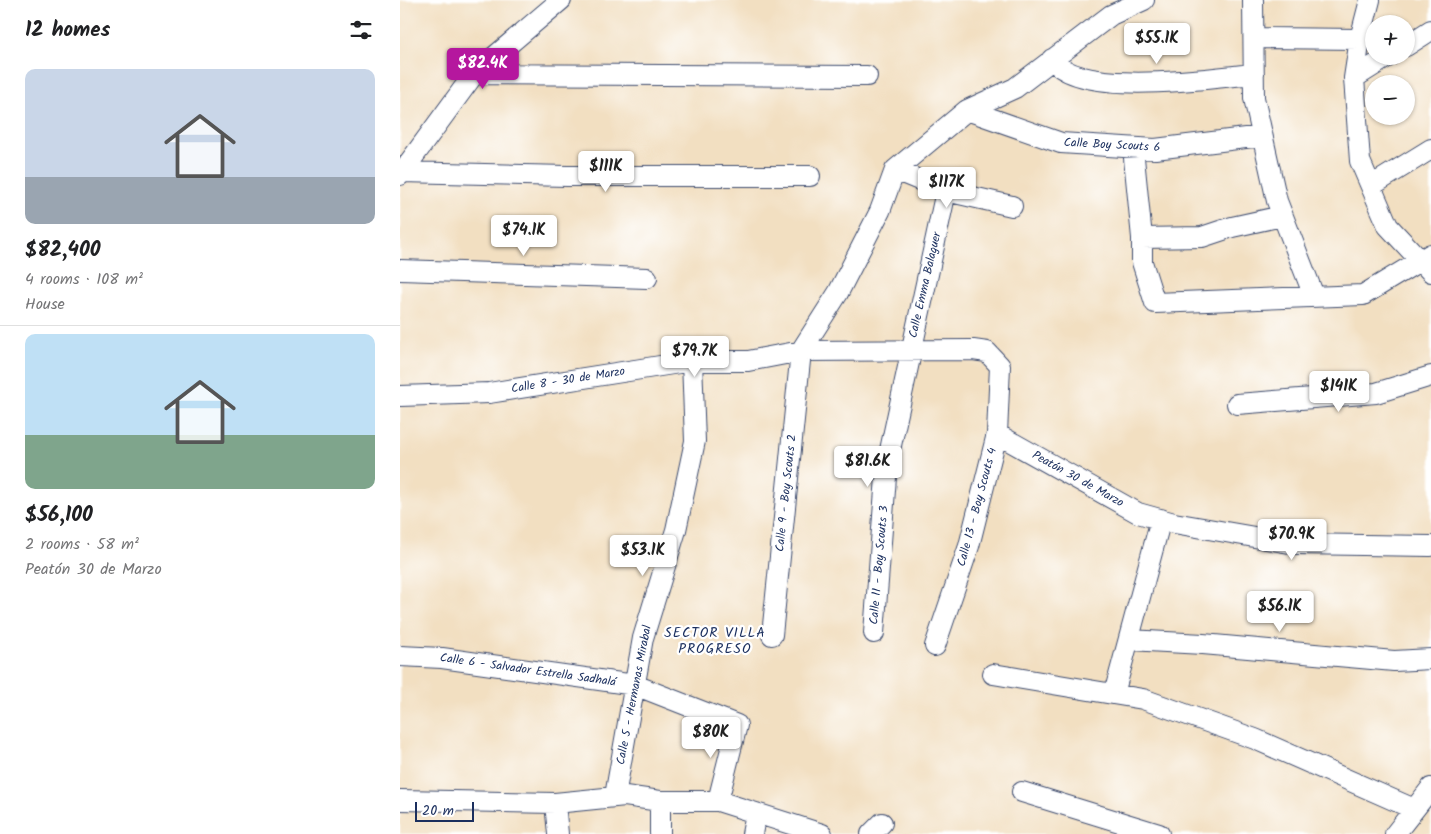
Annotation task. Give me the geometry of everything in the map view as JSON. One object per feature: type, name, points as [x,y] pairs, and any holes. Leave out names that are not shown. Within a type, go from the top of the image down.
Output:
[{"type":"street","points":[[401,174],[474,74],[562,0]]},
{"type":"street","points":[[801,352],[838,293],[880,211],[895,170],[967,110],[1015,88],[1111,15],[1144,0]]},
{"type":"street","points":[[1250,0],[1253,0],[1254,98],[1262,136],[1277,201],[1314,296]]},
{"type":"street","points":[[1133,148],[1142,238],[1142,262],[1155,303],[1363,295],[1428,262],[1388,226],[1360,161],[1354,78],[1360,39],[1370,0]]},
{"type":"street","points":[[1415,40],[1431,30]]},
{"type":"street","points":[[1254,38],[1360,39]]},
{"type":"street","points":[[1052,59],[1058,68],[1073,74],[1139,84],[1254,74]]},
{"type":"street","points":[[1354,78],[1375,65]]},
{"type":"street","points":[[474,74],[867,76]]},
{"type":"street","name":"Calle Boy Scouts 6","points":[[967,110],[1061,144],[1155,149],[1262,136]]},
{"type":"street","points":[[1371,186],[1431,149]]},
{"type":"street","points":[[895,170],[946,191],[1012,206]]},
{"type":"street","points":[[401,174],[810,176]]},
{"type":"street","name":"Calle Emma Balaguer","points":[[910,350],[946,191]]},
{"type":"street","points":[[1142,238],[1202,237],[1232,227],[1282,216]]},
{"type":"street","points":[[400,270],[647,278]]},
{"type":"street","name":"Calle 11 - Boy Scouts 3","points":[[874,633],[888,464],[910,350]]},
{"type":"street","name":"Calle 8 - 30 de Marzo","points":[[400,396],[489,393],[692,360],[748,361],[801,352],[980,351],[987,352],[1000,366]]},
{"type":"street","name":"Calle 9 - Boy Scouts 2","points":[[772,635],[801,352]]},
{"type":"street","name":"Calle 5 - Hermanas Mirabal","points":[[615,796],[642,638],[676,530],[695,441],[692,360]]},
{"type":"street","name":"Calle 13 - Boy Scouts 4","points":[[935,646],[969,546],[997,434],[1000,366]]},
{"type":"street","points":[[1237,404],[1376,393],[1431,376]]},
{"type":"street","name":"Peatón 30 de Marzo","points":[[997,434],[1138,513],[1161,520],[1295,544],[1431,546]]},
{"type":"street","points":[[1114,694],[1161,520]]},
{"type":"street","points":[[1128,640],[1203,644],[1394,661],[1431,659]]},
{"type":"street","name":"Calle 6 - Salvador Estrella Sadhalá","points":[[400,656],[442,658],[635,685],[738,725],[718,801]]},
{"type":"street","points":[[993,674],[1143,699],[1254,739],[1414,809]]},
{"type":"street","points":[[1394,834],[1431,788]]},
{"type":"street","points":[[1022,792],[1159,834]]},
{"type":"street","points":[[400,800],[555,803],[615,796],[660,800],[718,801],[822,834]]},
{"type":"street","points":[[660,800],[660,834]]},
{"type":"street","points":[[555,803],[558,834]]},
{"type":"street","points":[[752,834],[756,813]]},
{"type":"district","name":"SECTOR VILLA PROGRESO","points":[[715,642]]}]
